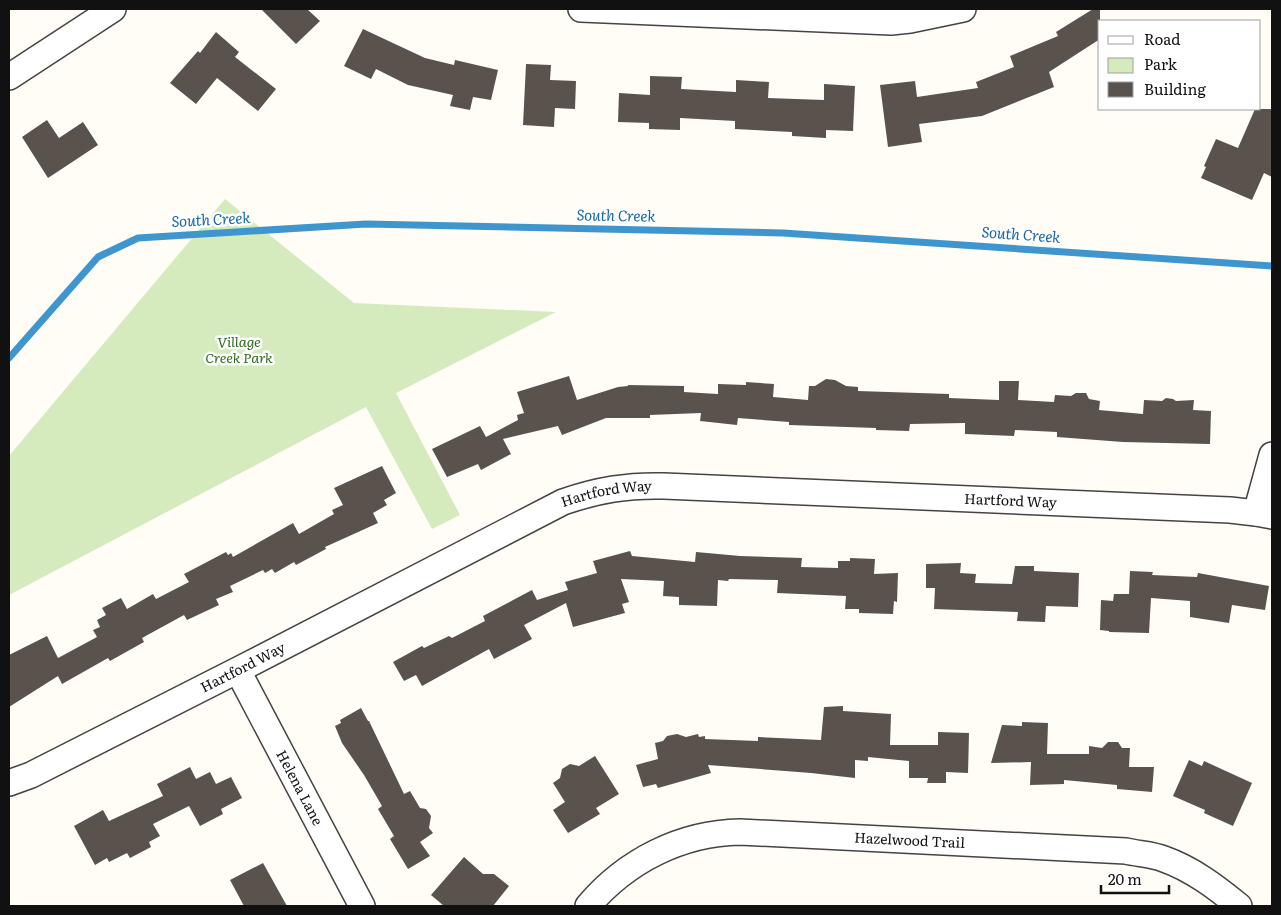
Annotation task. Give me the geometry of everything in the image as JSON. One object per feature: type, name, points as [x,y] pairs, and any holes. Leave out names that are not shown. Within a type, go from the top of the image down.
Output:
[{"type":"street","points":[[9,77],[113,9]]},
{"type":"street","points":[[581,9],[891,22],[963,9]]},
{"type":"street","points":[[1264,514],[1272,455]]},
{"type":"street","name":"Hartford Way","points":[[9,783],[31,775],[563,502],[582,495],[640,485],[1230,510],[1264,514]]},
{"type":"street","name":"Helena Lane","points":[[238,670],[362,906]]},
{"type":"street","name":"Hazelwood Trail","points":[[588,906],[599,892],[623,872],[653,853],[697,838],[740,832],[1139,853],[1163,858],[1191,872],[1239,906]]},
{"type":"green space","name":"Village Creek Park","points":[[225,199],[354,303],[556,312],[396,393],[460,515],[432,529],[366,407],[9,595],[9,456]]},
{"type":"building","points":[[261,9],[307,9],[320,21],[296,44]]},
{"type":"building","points":[[1093,9],[1100,9],[1098,40],[1049,72],[1054,87],[982,116],[919,124],[922,142],[888,147],[880,85],[915,81],[917,97],[978,88],[976,82],[1014,67],[1010,56],[1058,36],[1056,32]]},
{"type":"building","points":[[363,29],[425,58],[454,65],[455,60],[498,70],[491,100],[473,97],[470,110],[450,106],[453,95],[408,85],[376,69],[371,79],[344,66]]},
{"type":"building","points":[[216,32],[239,52],[235,57],[276,89],[258,111],[217,78],[196,104],[170,83],[198,51],[200,53]]},
{"type":"building","points":[[526,64],[551,65],[550,80],[576,81],[575,109],[555,108],[554,127],[523,125]]},
{"type":"building","points":[[650,76],[682,77],[681,89],[736,92],[736,80],[769,82],[768,98],[824,100],[824,84],[855,86],[853,131],[826,130],[826,138],[792,136],[792,132],[735,129],[735,121],[680,118],[680,130],[649,129],[649,123],[618,122],[619,93],[650,95]]},
{"type":"building","points":[[1272,109],[1272,177],[1264,173],[1252,200],[1201,178],[1206,167],[1204,166],[1216,139],[1238,148],[1255,110]]},
{"type":"building","points":[[47,120],[59,138],[83,122],[98,145],[48,178],[22,137]]},
{"type":"building","points":[[569,376],[577,400],[628,385],[684,386],[684,392],[718,394],[718,384],[746,385],[746,382],[774,384],[773,397],[808,400],[809,386],[815,386],[826,379],[835,380],[846,386],[858,387],[858,391],[949,394],[949,398],[999,400],[999,381],[1019,381],[1018,400],[1054,402],[1055,395],[1071,396],[1076,393],[1086,393],[1089,399],[1100,401],[1099,410],[1143,414],[1144,400],[1162,401],[1166,398],[1176,401],[1194,400],[1193,410],[1211,411],[1210,444],[1123,442],[1057,437],[1057,432],[1015,430],[1014,436],[965,434],[965,423],[910,424],[909,431],[789,425],[789,422],[738,418],[737,425],[700,421],[701,413],[650,415],[650,418],[606,418],[562,435],[558,426],[503,439],[511,454],[481,470],[478,464],[447,477],[432,449],[480,426],[486,437],[518,420],[517,415],[524,413],[517,392]]},
{"type":"building","points":[[382,466],[396,493],[384,500],[387,505],[373,513],[378,523],[325,547],[326,549],[296,565],[294,562],[275,573],[272,569],[265,573],[263,570],[230,586],[233,592],[216,599],[219,605],[187,620],[184,615],[142,638],[144,642],[110,661],[108,658],[62,684],[58,676],[9,707],[9,655],[47,636],[58,658],[97,637],[93,630],[100,627],[97,620],[106,615],[102,608],[121,598],[127,609],[153,594],[156,599],[189,582],[184,574],[226,552],[228,555],[231,553],[233,557],[293,523],[299,534],[334,514],[332,510],[343,505],[334,488]]},
{"type":"building","points":[[630,551],[632,556],[695,562],[696,552],[740,556],[802,558],[801,567],[838,568],[838,561],[850,561],[850,558],[875,559],[874,574],[898,573],[897,602],[894,601],[893,614],[859,613],[859,609],[845,609],[846,596],[777,593],[778,580],[729,579],[728,581],[718,580],[717,606],[679,605],[679,597],[663,596],[664,581],[621,579],[629,602],[622,604],[625,613],[573,627],[566,603],[524,625],[532,639],[494,659],[489,649],[422,686],[416,675],[404,681],[393,662],[422,646],[424,648],[449,636],[452,638],[485,621],[483,616],[532,590],[537,600],[568,590],[565,582],[597,573],[593,561]]},
{"type":"building","points":[[961,563],[960,573],[976,574],[975,583],[1012,584],[1015,566],[1034,566],[1034,571],[1079,573],[1078,607],[1046,606],[1045,622],[1017,621],[1018,612],[934,609],[935,588],[926,588],[926,564]]},
{"type":"building","points":[[1130,571],[1153,572],[1152,575],[1197,577],[1198,573],[1269,586],[1265,610],[1232,605],[1229,623],[1190,617],[1190,601],[1151,598],[1149,633],[1100,630],[1101,600],[1113,601],[1114,594],[1129,594]]},
{"type":"building","points":[[843,706],[843,711],[891,714],[890,745],[938,745],[938,732],[969,733],[968,773],[946,772],[946,783],[927,783],[928,778],[909,778],[909,761],[868,757],[868,761],[855,760],[855,778],[708,765],[711,773],[658,788],[656,784],[643,787],[636,765],[658,759],[655,743],[663,741],[667,736],[677,734],[686,737],[698,734],[699,737],[705,736],[705,739],[758,741],[758,737],[821,740],[824,707]]},
{"type":"building","points":[[361,708],[404,794],[410,791],[420,808],[426,809],[431,816],[429,828],[433,833],[420,842],[430,856],[408,869],[390,839],[394,836],[378,809],[382,806],[342,743],[335,726],[341,723],[340,720]]},
{"type":"building","points":[[1022,722],[1048,723],[1047,754],[1089,754],[1089,746],[1102,748],[1108,742],[1118,742],[1122,748],[1130,748],[1129,767],[1154,767],[1152,792],[1117,789],[1117,785],[1064,780],[1064,784],[1030,785],[1031,762],[991,763],[1002,725],[1022,726]]},
{"type":"building","points":[[595,756],[619,794],[596,808],[600,814],[568,833],[553,810],[565,802],[553,783],[560,778],[562,769],[570,764],[579,766]]},
{"type":"building","points":[[1189,760],[1202,766],[1204,761],[1252,783],[1233,826],[1204,813],[1205,810],[1173,796]]},
{"type":"building","points":[[190,767],[196,779],[210,772],[216,784],[231,777],[242,798],[221,809],[223,814],[200,826],[189,806],[153,824],[160,836],[149,842],[151,847],[130,858],[127,853],[109,862],[107,858],[95,865],[74,826],[103,810],[109,821],[163,796],[157,784]]},
{"type":"building","points":[[464,857],[483,874],[494,874],[509,886],[493,906],[444,906],[431,895]]},
{"type":"building","points":[[263,863],[287,906],[244,906],[230,880]]},
{"type":"waterway","name":"South Creek","points":[[9,358],[98,257],[138,238],[366,224],[783,233],[1272,266]]}]
